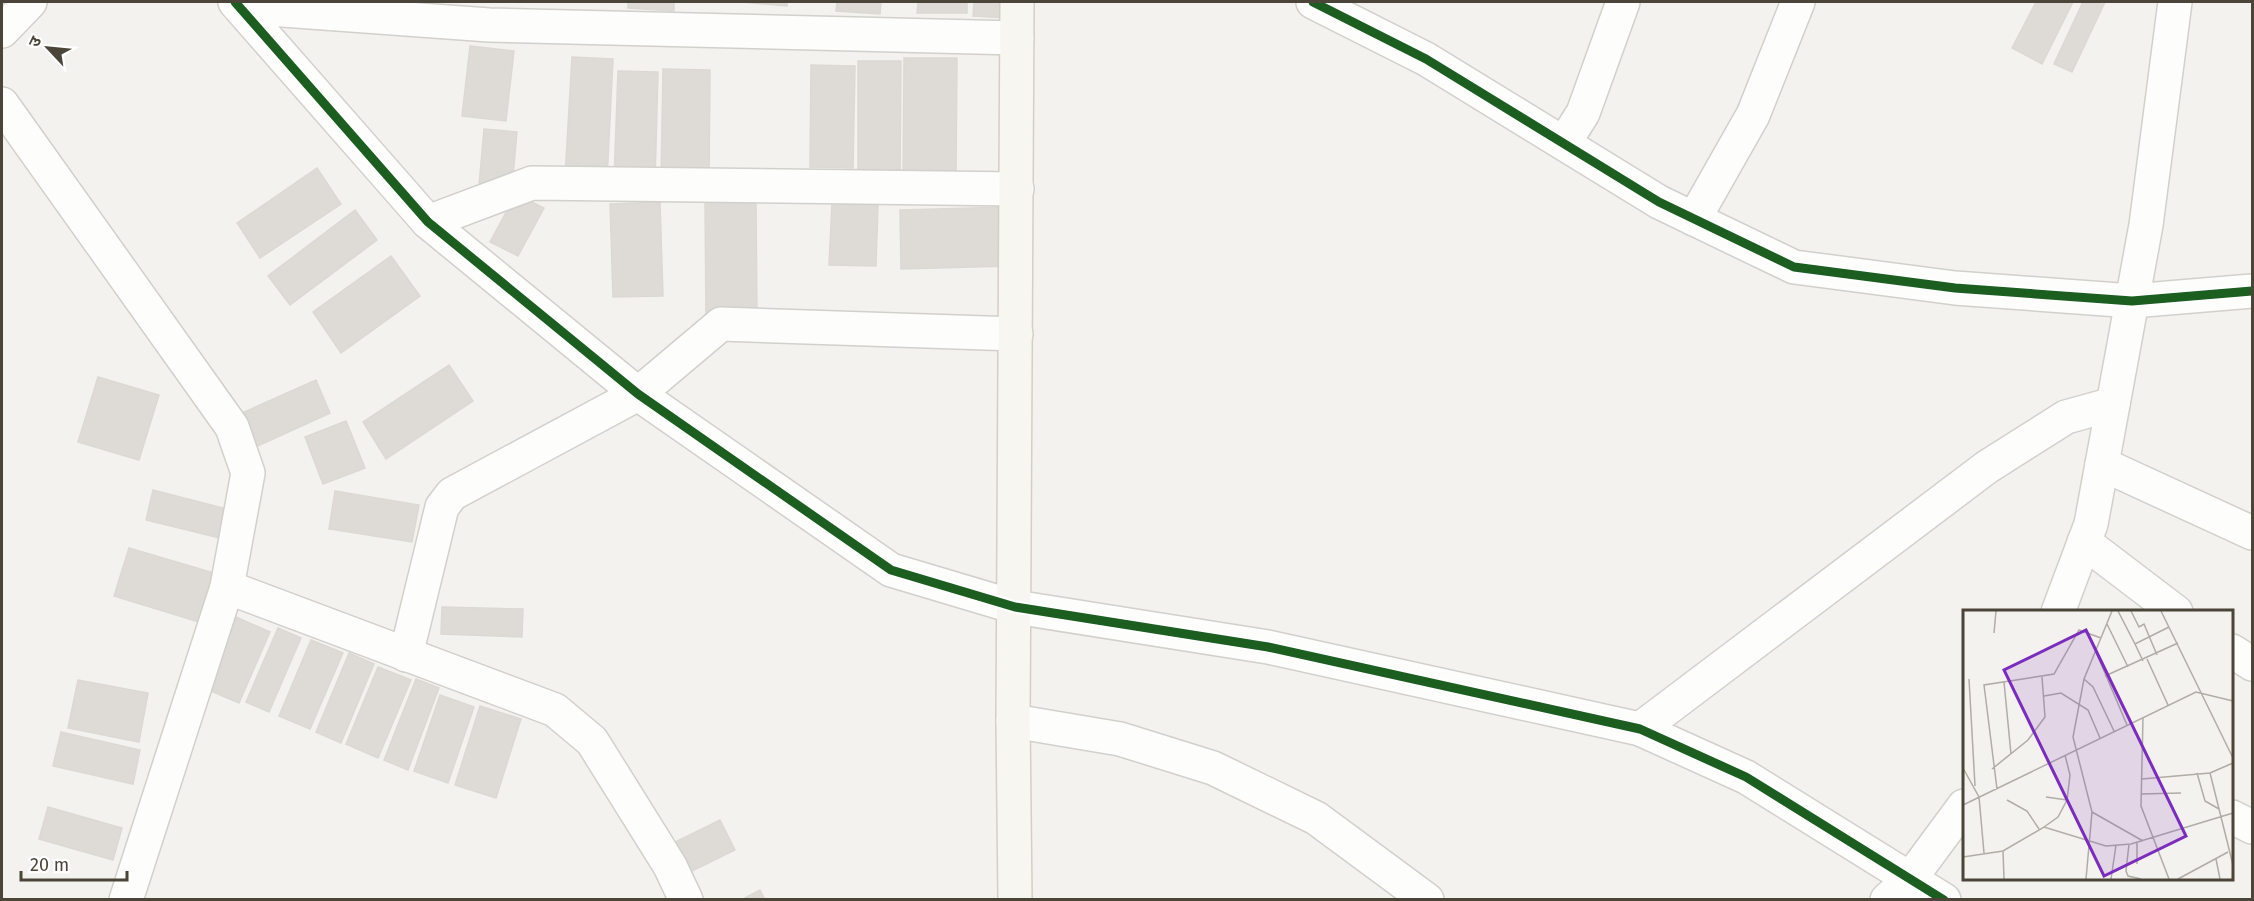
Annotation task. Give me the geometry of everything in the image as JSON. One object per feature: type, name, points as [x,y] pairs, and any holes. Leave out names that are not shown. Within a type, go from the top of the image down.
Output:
[{"type":"main road","points":[[1015,900],[1013,721],[1017,2]]},
{"type":"street","points":[[2,31],[30,2]]},
{"type":"street","points":[[1313,2],[1426,59],[1659,202],[1794,267],[1955,288],[2132,301],[2253,291]]},
{"type":"street","points":[[1564,143],[1583,113],[1623,2]]},
{"type":"street","points":[[1694,219],[1753,115],[1798,2]]},
{"type":"street","points":[[2059,610],[2091,524],[2146,225],[2175,2]]},
{"type":"street","points":[[238,4],[490,13],[1017,38]]},
{"type":"street","points":[[238,4],[428,222],[638,394],[891,570],[1015,606],[1269,647],[1640,729],[1746,777],[1898,889],[1944,900]]},
{"type":"street","points":[[2,104],[232,428],[248,473],[227,587],[126,900]]},
{"type":"street","points":[[428,222],[532,183],[1017,189]]},
{"type":"street","points":[[406,655],[441,507],[452,494],[638,394],[721,324],[1016,334]]},
{"type":"street","points":[[1640,729],[1987,467],[2066,417],[2113,404]]},
{"type":"street","points":[[2102,464],[2253,533]]},
{"type":"street","points":[[2084,542],[2173,610]]},
{"type":"street","points":[[227,587],[555,710],[592,741],[670,866],[687,900]]},
{"type":"street","points":[[2233,652],[2253,664]]},
{"type":"street","points":[[1013,721],[1120,740],[1213,768],[1316,818],[1427,899]]},
{"type":"street","points":[[1898,889],[1963,808]]},
{"type":"street","points":[[2233,817],[2253,827]]},
{"type":"building","points":[[628,2],[674,2],[674,11],[628,8]]},
{"type":"building","points":[[741,2],[787,2],[787,6]]},
{"type":"building","points":[[837,2],[881,2],[880,14],[836,11]]},
{"type":"building","points":[[918,2],[967,2],[967,13],[917,13]]},
{"type":"building","points":[[974,2],[1008,2],[1007,18],[973,16]]},
{"type":"building","points":[[2036,2],[2073,2],[2042,64],[2012,48]]},
{"type":"building","points":[[2083,2],[2105,2],[2072,72],[2054,64]]},
{"type":"building","points":[[470,46],[514,51],[506,121],[462,116]]},
{"type":"building","points":[[572,57],[613,59],[607,180],[565,177]]},
{"type":"building","points":[[904,58],[957,58],[956,179],[903,179]]},
{"type":"building","points":[[858,61],[901,61],[900,184],[858,184]]},
{"type":"building","points":[[811,65],[855,66],[853,168],[810,167]]},
{"type":"building","points":[[663,69],[710,70],[709,179],[661,178]]},
{"type":"building","points":[[618,71],[658,72],[655,182],[614,181]]},
{"type":"building","points":[[484,129],[517,132],[512,187],[479,185]]},
{"type":"building","points":[[317,168],[341,204],[260,258],[237,223]]},
{"type":"building","points":[[516,194],[544,208],[518,256],[490,242]]},
{"type":"building","points":[[756,199],[757,322],[706,323],[705,200]]},
{"type":"building","points":[[660,202],[663,296],[613,297],[610,204]]},
{"type":"building","points":[[832,203],[878,205],[876,266],[829,265]]},
{"type":"building","points":[[1009,207],[1011,266],[901,269],[900,210]]},
{"type":"building","points":[[355,210],[377,240],[290,305],[268,276]]},
{"type":"building","points":[[391,256],[420,296],[341,353],[313,312]]},
{"type":"building","points":[[449,365],[473,401],[386,459],[363,422]]},
{"type":"building","points":[[98,377],[159,395],[139,460],[78,442]]},
{"type":"building","points":[[316,380],[330,413],[247,451],[233,417]]},
{"type":"building","points":[[346,421],[365,468],[323,484],[305,437]]},
{"type":"building","points":[[153,490],[227,509],[220,538],[146,520]]},
{"type":"building","points":[[335,491],[419,505],[412,542],[329,529]]},
{"type":"building","points":[[129,548],[214,573],[199,622],[114,596]]},
{"type":"building","points":[[442,607],[523,609],[522,637],[441,634]]},
{"type":"building","points":[[236,617],[270,632],[239,703],[204,688]]},
{"type":"building","points":[[278,628],[301,638],[269,712],[246,702]]},
{"type":"building","points":[[311,640],[343,653],[310,729],[279,716]]},
{"type":"building","points":[[349,653],[374,664],[341,743],[316,732]]},
{"type":"building","points":[[378,667],[411,680],[378,758],[346,744]]},
{"type":"building","points":[[416,679],[439,688],[408,770],[384,760]]},
{"type":"building","points":[[78,680],[148,693],[139,742],[68,728]]},
{"type":"building","points":[[440,695],[474,707],[448,783],[414,771]]},
{"type":"building","points":[[480,706],[521,719],[496,798],[455,785]]},
{"type":"building","points":[[61,732],[140,750],[133,784],[53,766]]},
{"type":"building","points":[[48,807],[122,828],[113,860],[39,839]]},
{"type":"building","points":[[720,820],[735,850],[684,875],[669,845]]},
{"type":"building","points":[[760,890],[765,900],[741,900]]},
{"type":"cycle path","points":[[235,2],[428,222],[638,394],[891,570],[1015,607],[1268,647],[1640,729],[1746,777],[1944,900]]},
{"type":"cycle path","points":[[1313,2],[1426,59],[1659,202],[1794,267],[1955,288],[2132,301],[2252,291]]}]
